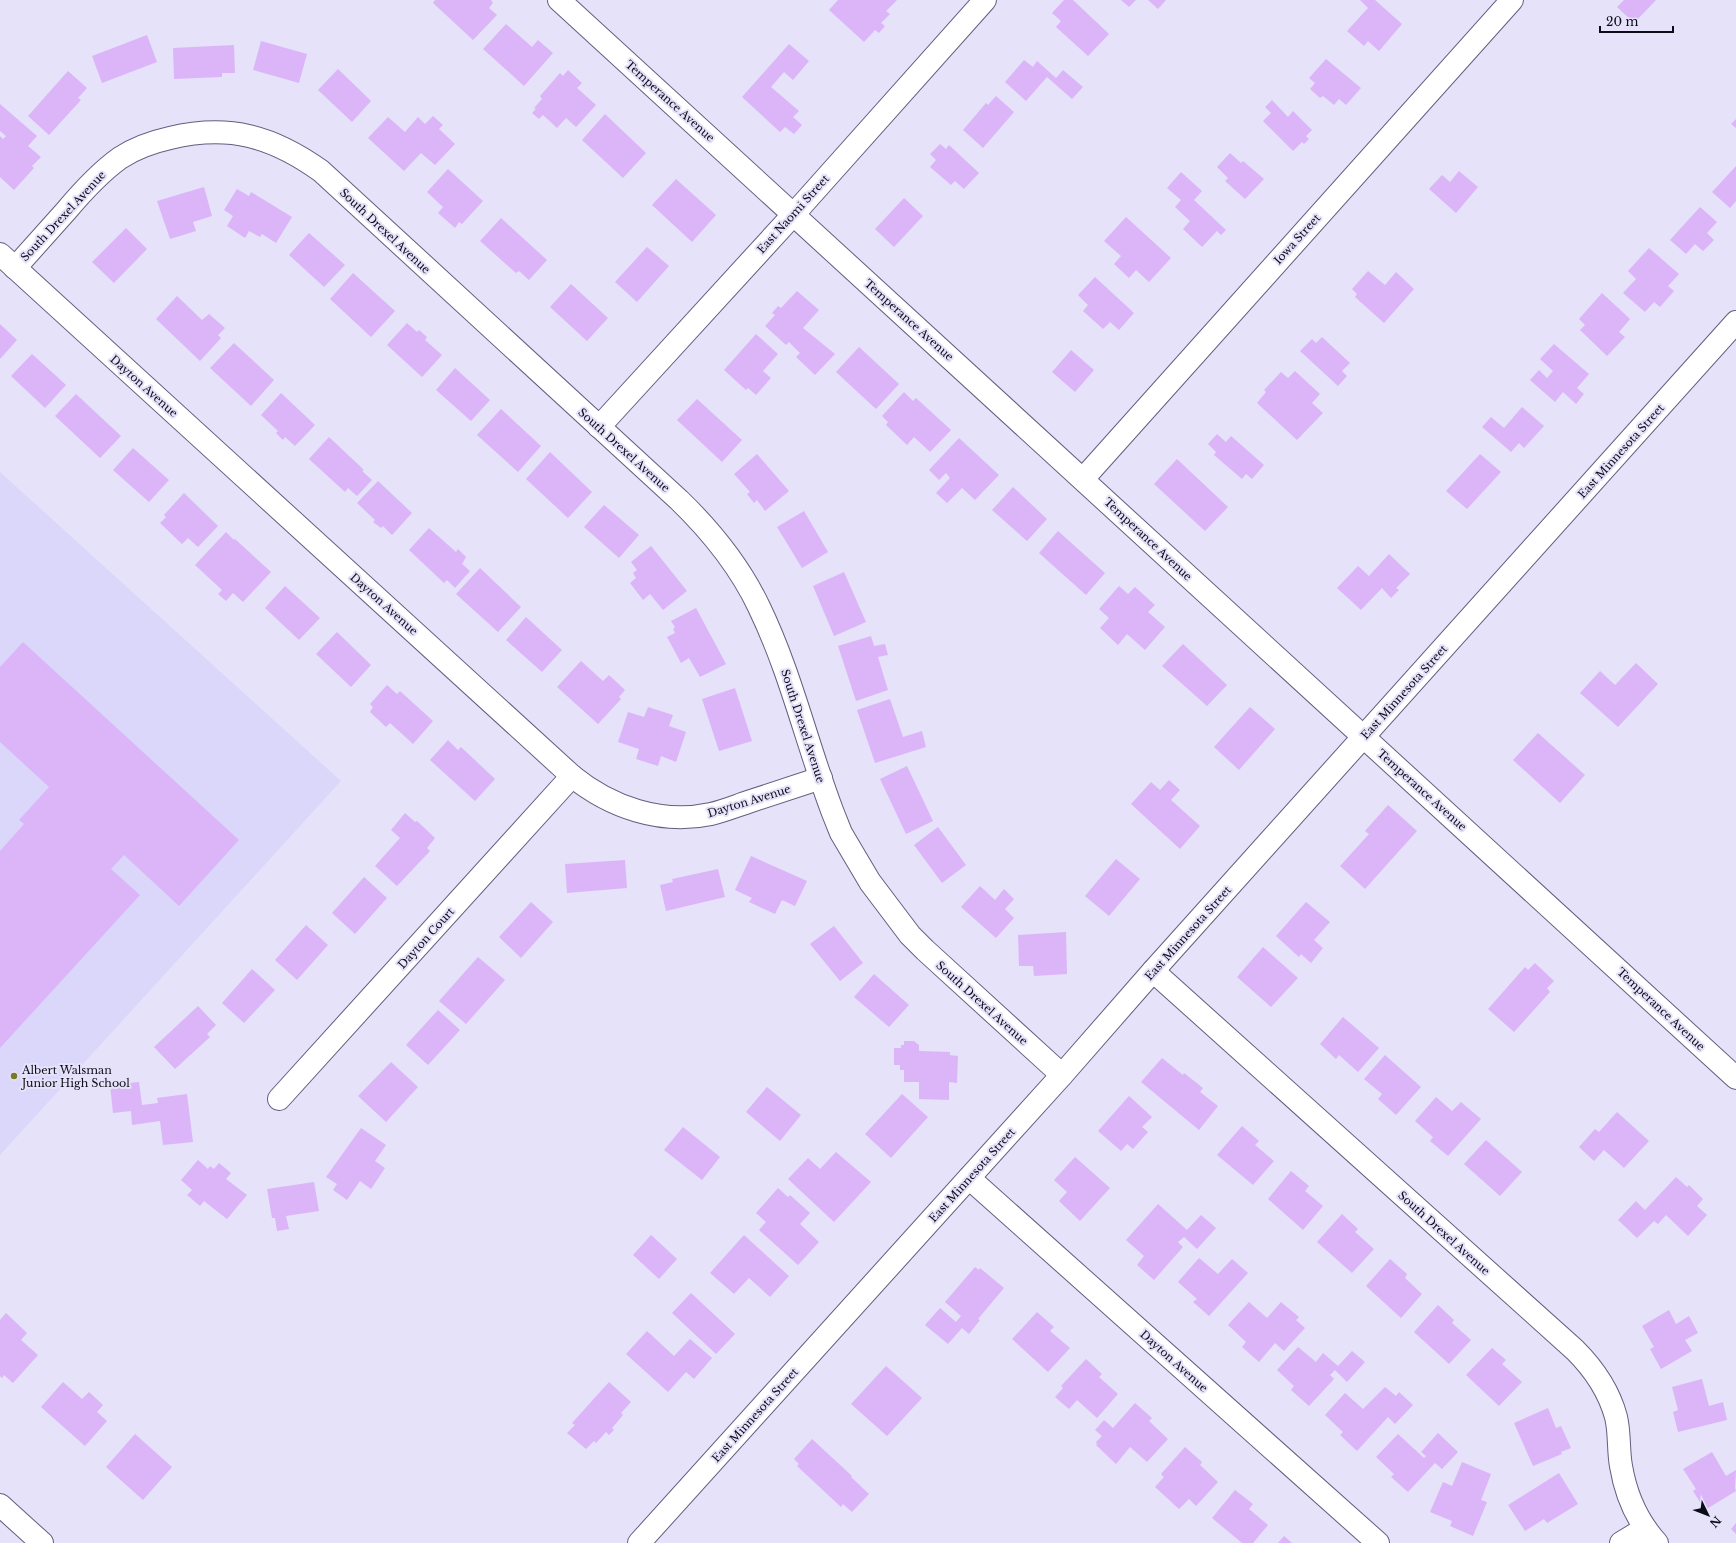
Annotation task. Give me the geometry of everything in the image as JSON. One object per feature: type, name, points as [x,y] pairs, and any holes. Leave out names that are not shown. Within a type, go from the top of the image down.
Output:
[{"type":"street","name":"Temperance Avenue","points":[[559,0],[1736,1078]]},
{"type":"street","name":"East Naomi Street","points":[[599,427],[985,0]]},
{"type":"street","name":"Iowa Street","points":[[1083,479],[1512,0]]},
{"type":"street","name":"South Drexel Avenue","points":[[8,261],[101,173],[120,158],[145,145],[183,134],[200,132],[232,132],[247,135],[290,151],[321,171],[687,508],[717,542],[743,578],[760,608],[773,638],[821,778],[824,792],[841,833],[870,882],[896,918],[925,950],[1062,1075]]},
{"type":"street","name":"Dayton Avenue","points":[[8,261],[572,776],[600,796],[621,806],[653,814],[688,817],[711,814],[821,778]]},
{"type":"street","name":"East Minnesota Street","points":[[639,1543],[1062,1075],[1736,322]]},
{"type":"street","name":"Dayton Court","points":[[279,1099],[572,776]]},
{"type":"street","name":"South Drexel Avenue","points":[[1153,972],[1575,1350],[1588,1364],[1606,1391],[1614,1409],[1620,1439],[1621,1467],[1631,1504],[1651,1536]]},
{"type":"street","name":"Dayton Avenue","points":[[969,1178],[1378,1543]]},
{"type":"street","points":[[0,1505],[42,1543]]},
{"type":"street","points":[[1621,1543],[1651,1536]]},
{"type":"shaded area","points":[[0,472],[341,781],[0,1155]]},
{"type":"building","points":[[435,0],[491,0],[493,3],[489,8],[497,15],[473,40],[433,3]]},
{"type":"building","points":[[838,0],[897,0],[886,11],[890,14],[881,23],[885,26],[879,33],[875,30],[864,42],[829,10]]},
{"type":"building","points":[[1064,0],[1073,0],[1109,34],[1088,56],[1056,27],[1061,21],[1052,13]]},
{"type":"building","points":[[1121,0],[1136,0],[1129,7]]},
{"type":"building","points":[[1148,0],[1166,0],[1158,9]]},
{"type":"building","points":[[1360,0],[1375,0],[1402,24],[1379,51],[1368,41],[1364,46],[1347,31],[1368,8]]},
{"type":"building","points":[[1624,0],[1656,0],[1634,23],[1617,7]]},
{"type":"building","points":[[506,24],[532,47],[538,40],[553,53],[524,86],[483,49]]},
{"type":"building","points":[[147,35],[157,62],[102,83],[92,56]]},
{"type":"building","points":[[261,41],[307,54],[299,83],[253,70]]},
{"type":"building","points":[[789,44],[809,61],[793,80],[784,72],[771,87],[799,111],[793,117],[802,125],[794,134],[785,127],[780,132],[742,97]]},
{"type":"building","points":[[234,45],[235,73],[222,73],[222,77],[174,79],[173,48]]},
{"type":"building","points":[[1326,59],[1361,88],[1346,105],[1339,99],[1334,105],[1323,96],[1320,98],[1310,89],[1315,83],[1309,78]]},
{"type":"building","points":[[1024,60],[1033,67],[1037,61],[1056,78],[1063,70],[1083,87],[1072,99],[1047,77],[1026,101],[1005,82]]},
{"type":"building","points":[[338,69],[371,101],[352,122],[318,90]]},
{"type":"building","points":[[568,70],[582,83],[577,88],[596,105],[576,127],[566,118],[557,128],[543,115],[539,119],[532,113],[536,109],[534,108],[542,99],[540,96],[560,73],[563,76]]},
{"type":"building","points":[[68,71],[87,88],[78,98],[81,100],[49,135],[28,116]]},
{"type":"building","points":[[996,96],[1014,112],[983,148],[963,130],[986,103],[988,105]]},
{"type":"building","points":[[1272,100],[1288,117],[1293,111],[1312,130],[1306,136],[1309,139],[1304,144],[1302,142],[1293,151],[1263,121],[1271,113],[1265,107]]},
{"type":"building","points":[[0,104],[37,136],[28,146],[41,157],[32,166],[34,168],[14,190],[0,177],[0,136],[3,139],[6,136],[0,131]]},
{"type":"building","points":[[605,114],[646,153],[623,178],[582,140]]},
{"type":"building","points":[[433,116],[443,125],[439,129],[455,144],[435,165],[421,153],[404,171],[368,138],[388,117],[405,132],[418,117],[425,124]]},
{"type":"building","points":[[1736,119],[1736,128],[1731,124]]},
{"type":"building","points":[[940,144],[946,149],[949,145],[979,173],[964,189],[955,181],[951,185],[930,167],[936,160],[930,154]]},
{"type":"building","points":[[1230,153],[1241,163],[1243,161],[1264,179],[1245,199],[1225,181],[1228,178],[1217,167]]},
{"type":"building","points":[[1736,166],[1736,201],[1730,208],[1712,192]]},
{"type":"building","points":[[448,169],[483,201],[462,224],[459,222],[455,228],[438,213],[443,207],[427,192]]},
{"type":"building","points":[[1459,171],[1478,187],[1456,213],[1429,189],[1442,175],[1450,182]]},
{"type":"building","points":[[1181,172],[1202,191],[1194,200],[1226,230],[1221,235],[1217,231],[1202,247],[1183,229],[1190,221],[1175,207],[1181,200],[1167,188]]},
{"type":"building","points":[[676,179],[716,215],[692,242],[652,205]]},
{"type":"building","points":[[204,187],[212,216],[193,222],[196,231],[170,239],[157,201]]},
{"type":"building","points":[[237,189],[249,196],[251,192],[292,217],[276,243],[262,234],[260,237],[249,231],[245,238],[227,226],[233,216],[224,210]]},
{"type":"building","points":[[904,198],[923,216],[894,247],[875,229]]},
{"type":"building","points":[[1700,207],[1717,222],[1707,233],[1714,240],[1703,251],[1695,244],[1686,254],[1670,240]]},
{"type":"building","points":[[1126,217],[1171,258],[1149,282],[1136,270],[1129,278],[1114,264],[1121,256],[1104,241]]},
{"type":"building","points":[[501,218],[547,260],[529,280],[519,271],[516,273],[480,241]]},
{"type":"building","points":[[126,228],[147,249],[114,283],[92,262]]},
{"type":"building","points":[[309,233],[345,265],[324,287],[289,255]]},
{"type":"building","points":[[647,247],[669,266],[637,302],[615,282]]},
{"type":"building","points":[[1649,248],[1679,274],[1668,286],[1674,291],[1660,307],[1654,302],[1645,312],[1623,293],[1636,279],[1628,271]]},
{"type":"building","points":[[1368,271],[1385,285],[1396,272],[1414,289],[1384,323],[1355,297],[1357,294],[1352,289]]},
{"type":"building","points":[[353,273],[395,311],[371,337],[330,299]]},
{"type":"building","points":[[1095,277],[1134,313],[1119,330],[1110,322],[1103,329],[1083,311],[1088,305],[1078,295]]},
{"type":"building","points":[[571,284],[608,318],[587,341],[550,307]]},
{"type":"building","points":[[797,291],[819,310],[803,328],[835,354],[815,375],[796,357],[800,353],[789,342],[786,345],[765,326],[775,315],[772,313],[778,306],[781,308]]},
{"type":"building","points":[[1602,293],[1630,319],[1619,332],[1625,337],[1607,356],[1580,330],[1585,325],[1579,319]]},
{"type":"building","points":[[177,296],[202,320],[209,314],[225,328],[218,335],[221,338],[200,361],[156,319]]},
{"type":"building","points":[[407,323],[417,332],[419,330],[427,337],[425,340],[442,355],[422,377],[387,345]]},
{"type":"building","points":[[0,324],[17,340],[0,359]]},
{"type":"building","points":[[756,334],[778,354],[763,371],[771,378],[756,395],[748,388],[746,390],[724,370]]},
{"type":"building","points":[[1322,337],[1350,363],[1342,371],[1347,376],[1338,386],[1300,351],[1312,339],[1316,343]]},
{"type":"building","points":[[234,343],[274,380],[251,406],[210,368]]},
{"type":"building","points":[[1554,344],[1589,374],[1577,388],[1584,394],[1576,404],[1563,392],[1555,402],[1530,380],[1539,370],[1547,378],[1553,371],[1540,359]]},
{"type":"building","points":[[859,347],[899,384],[876,409],[836,372]]},
{"type":"building","points":[[1071,350],[1094,370],[1075,392],[1052,372]]},
{"type":"building","points":[[32,354],[66,385],[45,408],[11,376]]},
{"type":"building","points":[[455,368],[490,400],[471,421],[436,390]]},
{"type":"building","points":[[1295,371],[1320,394],[1312,403],[1323,413],[1297,440],[1257,403],[1266,392],[1264,390],[1281,372],[1288,378]]},
{"type":"building","points":[[904,392],[913,401],[916,398],[951,430],[930,452],[914,437],[907,445],[886,425],[888,422],[882,416]]},
{"type":"building","points":[[281,393],[315,425],[295,446],[285,437],[283,440],[276,433],[278,431],[261,415]]},
{"type":"building","points":[[76,394],[121,436],[100,458],[55,416]]},
{"type":"building","points":[[697,399],[742,440],[722,462],[677,420]]},
{"type":"building","points":[[1522,407],[1544,426],[1524,448],[1519,443],[1511,452],[1482,427],[1491,417],[1504,428]]},
{"type":"building","points":[[501,409],[541,446],[518,472],[477,435]]},
{"type":"building","points":[[1217,434],[1226,442],[1231,436],[1264,465],[1252,479],[1246,474],[1242,479],[1214,455],[1216,452],[1208,444]]},
{"type":"building","points":[[329,437],[364,470],[362,471],[372,480],[357,496],[348,488],[345,492],[309,459]]},
{"type":"building","points":[[959,438],[999,475],[975,500],[962,488],[947,503],[936,493],[950,478],[946,473],[939,480],[929,470]]},
{"type":"building","points":[[133,448],[169,480],[149,502],[113,470]]},
{"type":"building","points":[[550,452],[592,492],[568,518],[526,479]]},
{"type":"building","points":[[757,454],[789,491],[765,511],[757,500],[754,503],[747,494],[750,492],[734,474]]},
{"type":"building","points":[[1480,454],[1501,472],[1467,509],[1446,491]]},
{"type":"building","points":[[1177,459],[1228,507],[1205,531],[1154,484]]},
{"type":"building","points":[[378,481],[412,513],[392,535],[383,526],[381,528],[373,522],[375,520],[357,503]]},
{"type":"building","points":[[1013,487],[1047,519],[1027,541],[992,510]]},
{"type":"building","points":[[184,493],[218,526],[198,547],[188,538],[182,544],[160,523],[166,517],[164,515]]},
{"type":"building","points":[[604,505],[639,535],[619,558],[584,527]]},
{"type":"building","points":[[804,511],[828,552],[802,568],[777,527]]},
{"type":"building","points":[[429,528],[456,552],[458,549],[466,557],[462,564],[470,571],[455,588],[447,580],[444,583],[409,550]]},
{"type":"building","points":[[1058,531],[1105,573],[1086,595],[1039,553]]},
{"type":"building","points":[[226,532],[271,572],[243,602],[233,593],[226,601],[218,594],[222,590],[195,565]]},
{"type":"building","points":[[651,546],[687,591],[663,610],[650,594],[643,600],[630,583],[636,578],[633,573],[637,570],[631,562]]},
{"type":"building","points":[[1389,554],[1410,574],[1396,588],[1399,590],[1391,598],[1382,588],[1361,610],[1337,588],[1358,566],[1369,576]]},
{"type":"building","points":[[480,568],[521,607],[498,632],[456,594]]},
{"type":"building","points":[[844,572],[866,622],[834,636],[813,586]]},
{"type":"building","points":[[285,586],[320,618],[299,640],[265,608]]},
{"type":"building","points":[[1119,586],[1128,594],[1135,587],[1155,605],[1148,612],[1165,627],[1145,650],[1127,634],[1118,645],[1100,628],[1109,618],[1099,609]]},
{"type":"building","points":[[696,608],[726,664],[700,677],[689,658],[681,663],[667,637],[675,633],[673,629],[675,627],[671,621]]},
{"type":"building","points":[[526,617],[562,650],[542,672],[506,640]]},
{"type":"building","points":[[337,632],[371,665],[351,687],[316,654]]},
{"type":"building","points":[[871,636],[874,646],[885,644],[888,655],[878,657],[888,690],[856,701],[838,646]]},
{"type":"building","points":[[23,642],[239,840],[179,906],[124,855],[111,869],[140,895],[0,1048],[0,851],[24,824],[19,820],[49,787],[0,742],[0,667]]},
{"type":"building","points":[[1183,644],[1227,685],[1207,706],[1162,666]]},
{"type":"building","points":[[581,661],[603,681],[609,675],[625,690],[619,697],[621,699],[598,724],[557,687]]},
{"type":"building","points":[[1636,663],[1658,684],[1618,727],[1580,693],[1600,671],[1615,685]]},
{"type":"building","points":[[387,685],[397,694],[400,691],[433,721],[413,744],[390,723],[386,727],[370,712],[373,707],[370,704]]},
{"type":"building","points":[[735,688],[752,741],[719,751],[702,699]]},
{"type":"building","points":[[890,699],[903,737],[922,731],[926,747],[875,763],[857,710]]},
{"type":"building","points":[[648,707],[673,715],[669,726],[686,732],[676,762],[661,756],[658,766],[636,759],[639,749],[618,742],[628,712],[644,717]]},
{"type":"building","points":[[1250,707],[1275,729],[1239,770],[1214,747]]},
{"type":"building","points":[[1538,733],[1585,775],[1560,803],[1513,760]]},
{"type":"building","points":[[448,740],[458,750],[461,747],[495,779],[475,801],[430,760]]},
{"type":"building","points":[[907,766],[933,821],[906,834],[880,779]]},
{"type":"building","points":[[1169,780],[1180,790],[1171,800],[1200,826],[1180,849],[1131,804],[1151,782],[1160,790]]},
{"type":"building","points":[[1388,805],[1417,831],[1365,889],[1340,866],[1369,834],[1365,831]]},
{"type":"building","points":[[405,813],[415,822],[417,821],[435,838],[427,848],[430,851],[397,886],[375,866],[400,838],[391,830]]},
{"type":"building","points":[[938,827],[966,865],[942,883],[914,845]]},
{"type":"building","points":[[751,856],[807,881],[795,906],[782,900],[775,914],[749,902],[752,898],[735,890]]},
{"type":"building","points":[[1116,859],[1140,879],[1109,916],[1085,896]]},
{"type":"building","points":[[625,860],[627,888],[567,893],[565,864]]},
{"type":"building","points":[[718,869],[725,897],[666,911],[660,885],[673,882],[672,879]]},
{"type":"building","points":[[364,877],[387,898],[355,934],[332,913]]},
{"type":"building","points":[[980,886],[995,900],[1004,889],[1014,899],[1005,909],[1014,918],[996,938],[961,907]]},
{"type":"building","points":[[531,902],[553,922],[521,958],[499,937]]},
{"type":"building","points":[[1306,902],[1330,922],[1314,940],[1323,948],[1311,963],[1301,954],[1299,957],[1276,936]]},
{"type":"building","points":[[306,925],[328,945],[297,980],[275,960]]},
{"type":"building","points":[[834,926],[863,963],[840,981],[810,944]]},
{"type":"building","points":[[1066,932],[1067,974],[1034,976],[1033,966],[1019,966],[1018,935]]},
{"type":"building","points":[[1263,947],[1298,978],[1271,1007],[1237,977]]},
{"type":"building","points":[[478,957],[505,980],[466,1024],[439,1001]]},
{"type":"building","points":[[1535,963],[1554,981],[1547,988],[1550,992],[1514,1032],[1488,1009],[1525,967],[1528,970]]},
{"type":"building","points":[[252,969],[275,990],[244,1023],[222,1003]]},
{"type":"building","points":[[874,974],[909,1005],[889,1027],[854,997]]},
{"type":"building","points":[[198,1006],[216,1025],[207,1034],[210,1037],[175,1069],[154,1047]]},
{"type":"building","points":[[438,1010],[460,1030],[428,1065],[406,1045]]},
{"type":"building","points":[[1343,1017],[1379,1048],[1358,1072],[1339,1055],[1336,1059],[1320,1044]]},
{"type":"building","points":[[904,1041],[914,1041],[919,1045],[919,1051],[950,1052],[950,1055],[958,1056],[957,1083],[949,1082],[949,1100],[919,1099],[919,1082],[904,1082],[904,1070],[900,1070],[900,1065],[894,1065],[894,1048],[901,1048],[901,1045],[904,1045]]},
{"type":"building","points":[[1385,1055],[1421,1087],[1396,1115],[1378,1099],[1382,1094],[1364,1079]]},
{"type":"building","points":[[1162,1058],[1183,1075],[1184,1073],[1203,1088],[1200,1092],[1218,1106],[1199,1130],[1141,1082]]},
{"type":"building","points":[[391,1062],[418,1087],[386,1122],[358,1096]]},
{"type":"building","points":[[139,1082],[142,1105],[158,1103],[157,1098],[187,1094],[193,1142],[163,1145],[160,1121],[132,1125],[131,1111],[113,1113],[110,1085]]},
{"type":"building","points":[[767,1087],[801,1115],[780,1141],[746,1112]]},
{"type":"building","points":[[902,1094],[928,1117],[891,1158],[865,1134]]},
{"type":"building","points":[[1129,1096],[1152,1117],[1142,1127],[1148,1132],[1133,1149],[1127,1144],[1121,1151],[1098,1131]]},
{"type":"building","points":[[1436,1097],[1452,1111],[1461,1102],[1481,1119],[1448,1156],[1430,1141],[1433,1137],[1415,1121]]},
{"type":"building","points":[[1617,1112],[1649,1141],[1624,1168],[1604,1150],[1594,1161],[1579,1147],[1595,1129],[1599,1132]]},
{"type":"building","points":[[1242,1126],[1259,1141],[1255,1145],[1274,1161],[1253,1185],[1217,1155]]},
{"type":"building","points":[[683,1127],[720,1157],[702,1180],[664,1150]]},
{"type":"building","points":[[361,1128],[386,1145],[375,1161],[385,1168],[371,1189],[360,1181],[347,1200],[333,1190],[337,1184],[326,1177]]},
{"type":"building","points":[[1486,1140],[1522,1172],[1500,1196],[1464,1164]]},
{"type":"building","points":[[836,1152],[871,1182],[834,1222],[788,1179],[808,1158],[820,1169]]},
{"type":"building","points":[[1075,1157],[1110,1188],[1080,1221],[1059,1201],[1067,1192],[1054,1180]]},
{"type":"building","points":[[198,1160],[208,1169],[210,1166],[214,1169],[219,1163],[231,1173],[226,1179],[247,1195],[227,1219],[204,1201],[200,1206],[187,1195],[192,1190],[181,1180]]},
{"type":"building","points":[[1291,1171],[1309,1186],[1305,1191],[1323,1206],[1303,1230],[1268,1199]]},
{"type":"building","points":[[1676,1177],[1687,1187],[1689,1185],[1703,1199],[1697,1206],[1707,1215],[1688,1236],[1666,1215],[1658,1224],[1654,1221],[1637,1238],[1618,1220],[1636,1201],[1645,1210]]},
{"type":"building","points":[[314,1182],[319,1211],[286,1216],[289,1229],[277,1231],[275,1218],[272,1218],[267,1189]]},
{"type":"building","points":[[778,1188],[788,1197],[790,1195],[810,1213],[800,1224],[819,1242],[798,1265],[759,1230],[766,1222],[756,1213]]},
{"type":"building","points":[[1158,1204],[1187,1230],[1201,1215],[1216,1228],[1197,1249],[1184,1237],[1178,1242],[1183,1247],[1154,1280],[1137,1265],[1144,1256],[1126,1240]]},
{"type":"building","points":[[1342,1214],[1358,1229],[1355,1232],[1374,1249],[1352,1273],[1317,1242]]},
{"type":"building","points":[[651,1235],[677,1259],[659,1279],[633,1255]]},
{"type":"building","points":[[744,1235],[789,1276],[770,1297],[749,1278],[734,1294],[710,1273]]},
{"type":"building","points":[[1199,1258],[1218,1274],[1232,1259],[1248,1273],[1209,1316],[1193,1302],[1197,1299],[1178,1282]]},
{"type":"building","points":[[1390,1259],[1407,1274],[1405,1278],[1422,1294],[1401,1318],[1366,1286]]},
{"type":"building","points":[[975,1267],[979,1270],[980,1268],[1004,1288],[978,1319],[980,1320],[969,1334],[962,1328],[948,1344],[925,1325],[940,1308],[956,1322],[961,1316],[945,1302]]},
{"type":"building","points":[[691,1293],[735,1334],[716,1354],[672,1313]]},
{"type":"building","points":[[1249,1302],[1267,1318],[1281,1302],[1299,1317],[1296,1320],[1305,1328],[1284,1351],[1275,1343],[1259,1362],[1242,1347],[1246,1342],[1228,1325]]},
{"type":"building","points":[[1438,1305],[1454,1320],[1452,1323],[1471,1340],[1449,1364],[1414,1332]]},
{"type":"building","points":[[1669,1310],[1676,1324],[1689,1316],[1698,1333],[1685,1340],[1692,1351],[1661,1369],[1650,1349],[1654,1347],[1642,1326]]},
{"type":"building","points":[[1037,1312],[1054,1327],[1050,1331],[1070,1348],[1048,1372],[1012,1339]]},
{"type":"building","points":[[6,1313],[27,1333],[21,1340],[38,1355],[13,1383],[4,1375],[2,1378],[0,1376],[0,1320]]},
{"type":"building","points":[[647,1331],[674,1356],[690,1339],[712,1358],[694,1379],[686,1372],[668,1392],[626,1354]]},
{"type":"building","points":[[1298,1347],[1316,1362],[1323,1353],[1338,1366],[1352,1351],[1365,1362],[1347,1382],[1335,1370],[1330,1375],[1334,1379],[1309,1406],[1291,1390],[1294,1386],[1277,1370]]},
{"type":"building","points":[[1492,1348],[1506,1360],[1502,1364],[1522,1382],[1499,1406],[1466,1375]]},
{"type":"building","points":[[1086,1359],[1102,1374],[1099,1377],[1118,1394],[1097,1418],[1077,1400],[1069,1409],[1055,1397],[1063,1388],[1061,1386]]},
{"type":"building","points":[[886,1366],[922,1398],[887,1436],[851,1404]]},
{"type":"building","points":[[1702,1379],[1709,1406],[1723,1402],[1727,1420],[1678,1432],[1673,1412],[1678,1410],[1672,1387]]},
{"type":"building","points":[[63,1382],[82,1399],[89,1392],[103,1405],[97,1412],[107,1421],[85,1446],[41,1407]]},
{"type":"building","points":[[609,1382],[631,1402],[621,1413],[623,1415],[612,1428],[614,1430],[609,1435],[606,1432],[596,1443],[594,1441],[586,1449],[567,1433],[575,1425],[572,1423]]},
{"type":"building","points":[[1385,1387],[1396,1396],[1399,1392],[1413,1405],[1395,1424],[1388,1417],[1357,1451],[1340,1435],[1343,1432],[1325,1415],[1345,1393],[1363,1409]]},
{"type":"building","points":[[1135,1403],[1152,1418],[1149,1421],[1168,1439],[1147,1462],[1130,1447],[1116,1464],[1096,1445],[1096,1442],[1102,1436],[1095,1430],[1104,1420],[1113,1428]]},
{"type":"building","points":[[1548,1408],[1556,1428],[1561,1426],[1571,1448],[1561,1452],[1562,1454],[1533,1466],[1514,1423]]},
{"type":"building","points":[[1438,1433],[1458,1452],[1442,1469],[1435,1463],[1408,1492],[1391,1477],[1394,1474],[1376,1457],[1398,1434],[1424,1458],[1426,1456],[1421,1452]]},
{"type":"building","points":[[135,1434],[172,1467],[143,1500],[106,1467]]},
{"type":"building","points":[[812,1439],[869,1494],[852,1512],[843,1504],[841,1507],[797,1466],[799,1464],[794,1459]]},
{"type":"building","points":[[1185,1447],[1202,1462],[1200,1465],[1218,1482],[1196,1506],[1189,1499],[1179,1509],[1155,1487],[1164,1477],[1161,1474]]},
{"type":"building","points":[[1712,1452],[1726,1476],[1736,1470],[1736,1491],[1705,1510],[1693,1491],[1696,1489],[1683,1469]]},
{"type":"building","points":[[1462,1462],[1491,1474],[1481,1500],[1487,1502],[1473,1536],[1450,1526],[1452,1521],[1430,1512],[1443,1482],[1452,1486]]},
{"type":"building","points":[[1559,1473],[1578,1504],[1547,1523],[1544,1519],[1525,1531],[1508,1505]]},
{"type":"building","points":[[1235,1490],[1253,1504],[1249,1509],[1268,1525],[1253,1543],[1242,1543],[1212,1518]]},
{"type":"building","points":[[1736,1523],[1736,1534],[1731,1529]]},
{"type":"building","points":[[1284,1536],[1292,1543],[1278,1543]]},
{"type":"place","name":"Albert Walsman Junior High School","points":[[14,1076]]}]
